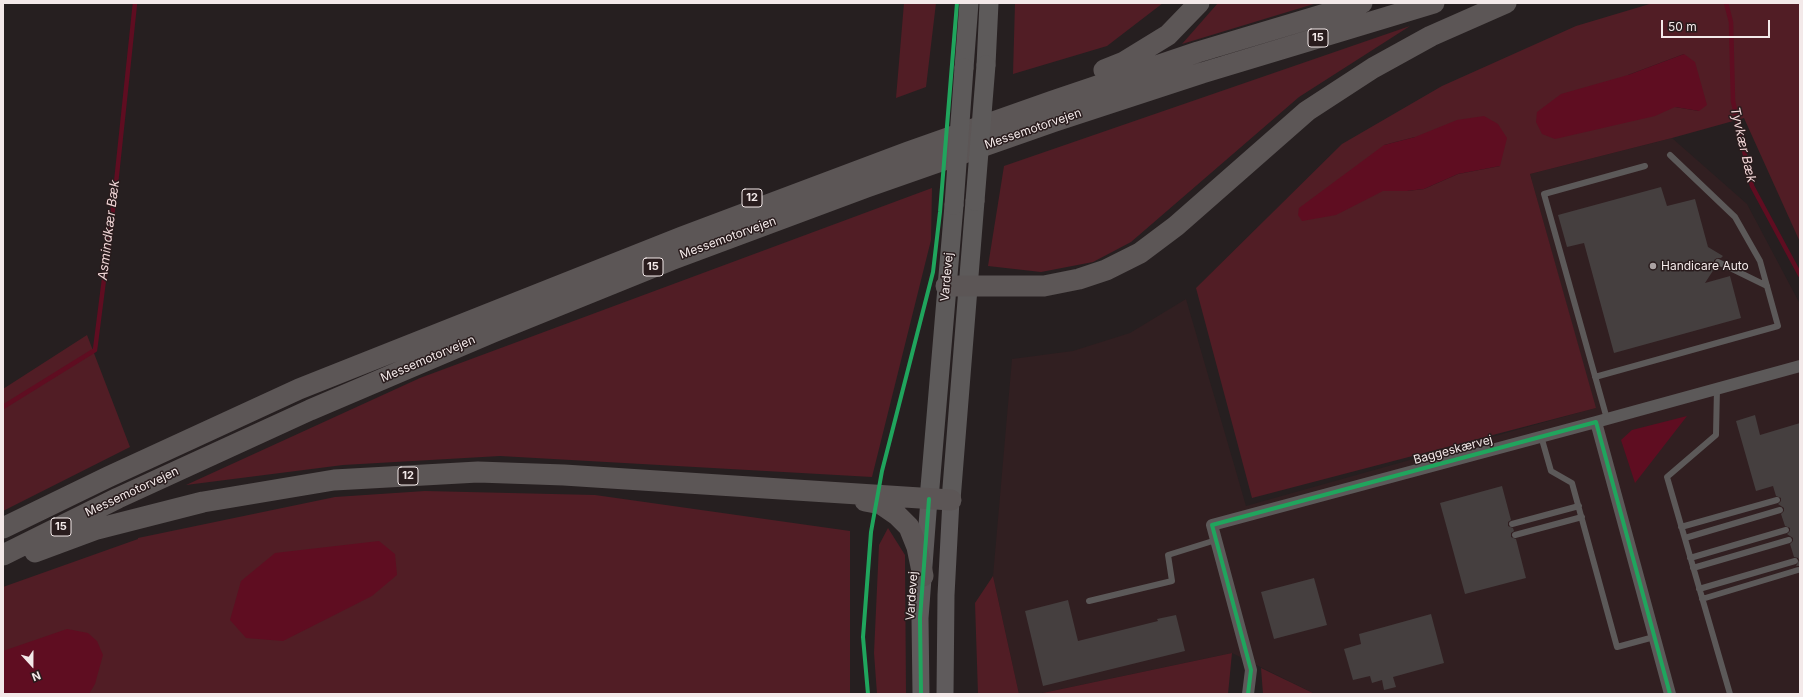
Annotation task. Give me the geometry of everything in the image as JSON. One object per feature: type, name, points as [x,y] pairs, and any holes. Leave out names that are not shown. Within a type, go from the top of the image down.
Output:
[{"type":"highway","name":"12","points":[[299,389],[414,334],[653,236],[1124,62],[1168,35],[1199,3]]},
{"type":"highway","name":"Messemotorvejen","points":[[3,528],[115,474],[299,389],[682,237],[915,150],[1198,52],[1362,3]]},
{"type":"highway","name":"Messemotorvejen","points":[[3,555],[118,498],[310,410],[493,332],[663,263],[867,187],[1055,121],[1202,73],[1434,3]]},
{"type":"highway","points":[[946,286],[1044,286],[1079,279],[1106,270],[1140,253],[1176,226],[1307,112],[1373,68],[1431,36],[1506,3]]},
{"type":"highway","name":"12","points":[[3,564],[97,529],[195,504],[334,480],[478,472],[564,474],[951,500]]},
{"type":"highway","points":[[823,492],[881,504],[898,515],[909,527],[917,547],[923,576]]},
{"type":"main road","name":"Vardevej","points":[[929,499],[954,205],[969,3]]},
{"type":"main road","name":"Vardevej","points":[[951,500],[990,3]]},
{"type":"street","name":"Baggeskærvej","points":[[1248,694],[1251,670],[1212,525],[1800,366]]},
{"type":"street","points":[[1601,420],[1654,637],[1670,694]]},
{"type":"street","name":"Vardevej","points":[[921,694],[920,618],[929,499]]},
{"type":"street","name":"Vardevej","points":[[945,694],[946,595],[951,500]]},
{"type":"lane","points":[[1595,377],[1778,326],[1760,261],[1735,217],[1670,155]]},
{"type":"lane","points":[[1601,420],[1595,377],[1544,194],[1645,166]]},
{"type":"lane","points":[[1718,262],[1767,286]]},
{"type":"lane","points":[[1717,388],[1716,435],[1667,477],[1730,694]]},
{"type":"lane","points":[[1541,436],[1551,471],[1572,484],[1617,647],[1654,637]]},
{"type":"lane","points":[[1681,527],[1777,500]]},
{"type":"lane","points":[[1512,524],[1579,506]]},
{"type":"lane","points":[[1684,538],[1780,510]]},
{"type":"lane","points":[[1515,535],[1582,517]]},
{"type":"lane","points":[[1690,558],[1786,530]]},
{"type":"lane","points":[[1089,601],[1172,581],[1168,555],[1216,540]]},
{"type":"lane","points":[[1693,568],[1789,540]]},
{"type":"lane","points":[[1699,589],[1795,561]]},
{"type":"lane","points":[[1702,599],[1798,570]]},
{"type":"shaded area","points":[[904,3],[936,3],[926,87],[896,98]]},
{"type":"shaded area","points":[[1015,3],[1163,3],[1107,46],[1013,74]]},
{"type":"shaded area","points":[[1218,3],[1317,3],[1182,44]]},
{"type":"shaded area","points":[[1653,3],[1800,3],[1800,242],[1744,118],[1530,174],[1596,408],[1252,498],[1196,288],[1342,144],[1442,86],[1576,26]],"holes":[[[1684,54],[1699,111],[1675,107],[1628,75]],[[1415,137],[1500,166],[1458,174],[1424,189],[1383,191],[1384,145]]]},
{"type":"shaded area","points":[[1410,26],[1299,97],[1131,242],[1093,262],[1041,272],[988,266],[1004,166]]},
{"type":"shaded area","points":[[1684,54],[1695,62],[1707,105],[1699,111],[1675,107],[1655,116],[1555,139],[1542,134],[1536,122],[1537,112],[1561,94],[1628,75]]},
{"type":"shaded area","points":[[1484,116],[1498,124],[1507,138],[1500,166],[1458,174],[1424,189],[1383,191],[1336,215],[1302,221],[1298,215],[1299,208],[1384,145],[1415,137],[1457,120]]},
{"type":"shaded area","points":[[1672,138],[1747,204],[1800,304],[1800,694],[1315,694],[1232,653],[1038,694],[1019,694],[993,576],[1012,359],[1073,351],[1130,333],[1186,299],[1246,506],[1595,408],[1530,174]]},
{"type":"shaded area","points":[[932,188],[931,240],[872,477],[500,456],[343,465],[186,485],[420,378]]},
{"type":"shaded area","points":[[87,335],[130,447],[3,511],[3,389]]},
{"type":"shaded area","points":[[1687,416],[1635,483],[1621,440],[1632,430]]},
{"type":"shaded area","points":[[425,491],[595,495],[850,531],[850,694],[3,694],[3,587],[138,538],[335,497]]},
{"type":"shaded area","points":[[888,528],[905,555],[906,694],[877,694],[874,653],[879,545]]},
{"type":"shaded area","points":[[379,541],[395,554],[397,575],[372,596],[283,641],[246,638],[230,620],[241,581],[275,553]]},
{"type":"shaded area","points":[[993,576],[1019,694],[978,694],[975,603]]},
{"type":"shaded area","points":[[67,629],[88,633],[97,641],[103,655],[95,684],[89,694],[3,694],[3,651]]},
{"type":"shaded area","points":[[1232,653],[1228,694],[1038,694]]},
{"type":"shaded area","points":[[1261,668],[1315,694],[1263,694]]},
{"type":"building","name":"Handicare Auto","points":[[1661,187],[1667,206],[1695,199],[1708,247],[1723,256],[1714,260],[1716,266],[1705,283],[1730,276],[1741,318],[1614,353],[1584,243],[1567,247],[1558,215]]},
{"type":"building","points":[[1755,415],[1760,435],[1800,423],[1800,566],[1796,566],[1799,560],[1798,558],[1794,557],[1790,544],[1793,541],[1793,538],[1787,534],[1790,531],[1790,528],[1785,526],[1781,514],[1784,511],[1784,508],[1778,504],[1781,501],[1781,498],[1776,496],[1773,486],[1756,491],[1736,421]]},
{"type":"building","points":[[1502,486],[1511,520],[1508,522],[1508,526],[1513,528],[1514,531],[1511,533],[1511,537],[1516,539],[1526,578],[1465,594],[1440,503]]},
{"type":"building","points":[[1314,578],[1327,625],[1274,639],[1261,592]]},
{"type":"building","points":[[1068,600],[1078,641],[1176,615],[1185,651],[1043,686],[1025,611]]},
{"type":"building","points":[[1431,614],[1444,663],[1393,677],[1396,687],[1384,690],[1382,680],[1372,683],[1370,676],[1353,680],[1344,649],[1361,644],[1359,634]]},
{"type":"waterway","name":"Asmindkær Bæk","points":[[3,407],[95,350],[115,193],[135,3]]},
{"type":"waterway","name":"Tyvkær Bæk","points":[[1726,3],[1731,22],[1733,101],[1752,186],[1800,275]]},
{"type":"cycle path","points":[[868,694],[863,637],[871,532],[882,471],[933,272],[940,212],[957,3]]},
{"type":"cycle path","points":[[1248,694],[1251,670],[1212,525],[1596,422],[1670,694]]},
{"type":"cycle path","points":[[921,694],[920,618],[929,499]]},
{"type":"place","name":"Handicare Auto","points":[[1653,266]]}]
